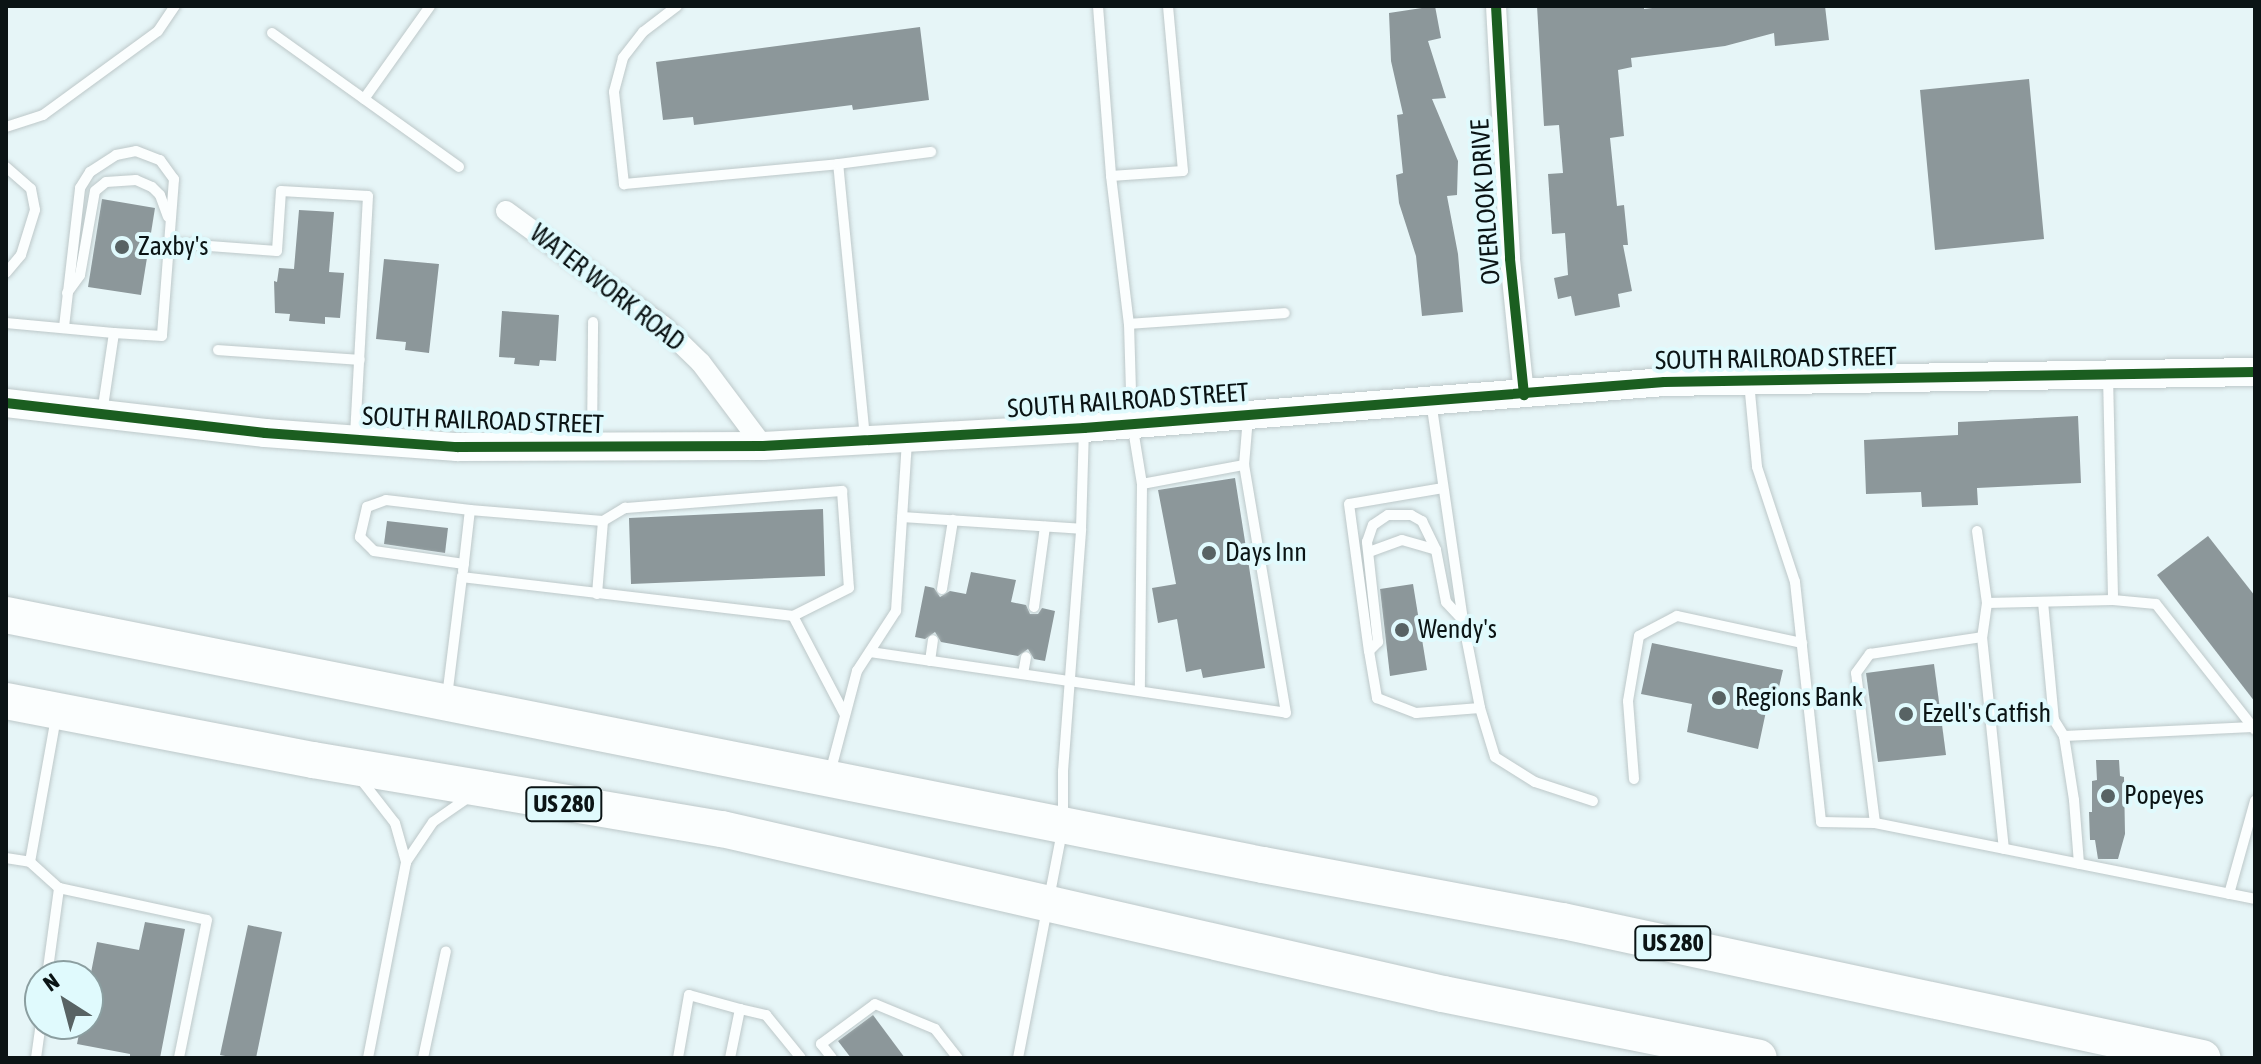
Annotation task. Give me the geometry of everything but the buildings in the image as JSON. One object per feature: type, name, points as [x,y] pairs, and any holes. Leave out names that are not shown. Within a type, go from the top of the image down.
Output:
[{"type":"highway","name":"US 280","points":[[6,615],[1063,826],[1708,950],[1807,975],[2202,1058]]},
{"type":"highway","name":"US 280","points":[[6,701],[351,766],[722,829],[1443,994],[1759,1058]]},
{"type":"street","name":"OVERLOOK DRIVE","points":[[1496,6],[1510,259],[1524,395]]},
{"type":"street","name":"WATER WORK ROAD","points":[[506,211],[662,325],[701,363],[763,446]]},
{"type":"street","name":"SOUTH RAILROAD STREET","points":[[6,403],[355,440],[457,447],[763,446],[1084,428],[1664,382],[2255,372]]},
{"type":"lane","points":[[6,127],[43,115],[158,31],[175,6]]},
{"type":"lane","points":[[364,99],[430,6]]},
{"type":"lane","points":[[677,6],[643,32],[623,58],[614,92],[624,184],[931,152]]},
{"type":"lane","points":[[1098,6],[1111,176],[1129,324],[1132,423],[1142,484],[1140,690]]},
{"type":"lane","points":[[1111,176],[1183,171],[1168,6]]},
{"type":"lane","points":[[272,33],[459,167]]},
{"type":"lane","points":[[6,323],[162,336],[174,179],[160,160],[136,151],[116,155],[90,172],[80,188],[65,295],[64,327]]},
{"type":"lane","points":[[838,164],[865,440]]},
{"type":"lane","points":[[6,167],[31,189],[35,210],[21,255],[6,273]]},
{"type":"lane","points":[[65,295],[80,275],[95,191],[106,182],[136,180],[152,187],[160,195],[170,223]]},
{"type":"lane","points":[[169,243],[277,251],[281,191],[368,196],[355,440]]},
{"type":"lane","points":[[1129,324],[1285,313]]},
{"type":"lane","points":[[592,447],[593,322]]},
{"type":"lane","points":[[102,414],[114,333]]},
{"type":"lane","points":[[218,350],[360,360]]},
{"type":"lane","points":[[2108,374],[2113,600]]},
{"type":"lane","points":[[1748,380],[1757,467],[1795,582],[1821,822],[1875,823],[2255,899]]},
{"type":"lane","points":[[1431,401],[1463,621],[1480,708],[1495,757],[1535,782],[1593,801]]},
{"type":"lane","points":[[870,652],[1286,713],[1244,465],[1248,415]]},
{"type":"lane","points":[[1018,1058],[1063,826],[1063,771],[1081,529],[1084,428]]},
{"type":"lane","points":[[829,779],[857,671],[896,611],[907,437]]},
{"type":"lane","points":[[1142,484],[1244,465]]},
{"type":"lane","points":[[1443,488],[1349,504],[1369,651],[1377,698],[1416,713],[1480,708]]},
{"type":"lane","points":[[462,577],[793,616],[849,588],[842,491],[625,508],[603,521],[386,500],[367,507],[360,537],[374,551],[464,564]]},
{"type":"lane","points":[[447,703],[470,510]]},
{"type":"lane","points":[[1369,651],[1378,642],[1367,542],[1373,525],[1388,515],[1411,515],[1422,521],[1436,550],[1446,602],[1463,621]]},
{"type":"lane","points":[[902,517],[1081,529]]},
{"type":"lane","points":[[942,589],[953,520]]},
{"type":"lane","points":[[597,594],[603,521]]},
{"type":"lane","points":[[1034,607],[1045,527]]},
{"type":"lane","points":[[1977,531],[1987,603],[1982,637],[2004,849]]},
{"type":"lane","points":[[1369,552],[1402,540],[1436,550]]},
{"type":"lane","points":[[1987,603],[2113,600],[2156,604],[2254,729]]},
{"type":"lane","points":[[2043,602],[2054,720],[2064,736],[2074,800],[2079,864]]},
{"type":"lane","points":[[793,616],[845,715]]},
{"type":"lane","points":[[1634,779],[1628,701],[1639,636],[1677,616],[1802,643]]},
{"type":"lane","points":[[1875,823],[1856,673],[1870,654],[1982,637]]},
{"type":"lane","points":[[930,661],[933,640]]},
{"type":"lane","points":[[1023,674],[1026,657]]},
{"type":"lane","points":[[30,862],[57,711]]},
{"type":"lane","points":[[2064,736],[2254,729]]},
{"type":"lane","points":[[351,766],[395,823],[406,862]]},
{"type":"lane","points":[[368,1058],[406,862],[433,822],[480,789]]},
{"type":"lane","points":[[2229,894],[2255,801]]},
{"type":"lane","points":[[6,858],[30,862],[59,888],[207,920],[179,1058]]},
{"type":"lane","points":[[49,960],[59,888]]},
{"type":"lane","points":[[423,1058],[446,951]]},
{"type":"lane","points":[[678,1058],[689,995],[766,1015],[801,1058]]},
{"type":"lane","points":[[832,1058],[821,1044],[875,1004],[935,1029],[958,1058]]},
{"type":"lane","points":[[730,1058],[740,1009]]},
{"type":"cycle path","points":[[1496,6],[1510,259],[1524,395]]},
{"type":"cycle path","points":[[6,403],[265,433],[457,447],[763,446],[1084,428],[1664,382],[2255,372]]},
{"type":"place","name":"Zaxby's","points":[[122,247]]},
{"type":"place","name":"Days Inn","points":[[1209,553]]},
{"type":"place","name":"Wendy's","points":[[1402,630]]},
{"type":"place","name":"Regions Bank","points":[[1719,698]]},
{"type":"place","name":"Ezell's Catfish","points":[[1906,714]]},
{"type":"place","name":"Popeyes","points":[[2108,796]]}]
